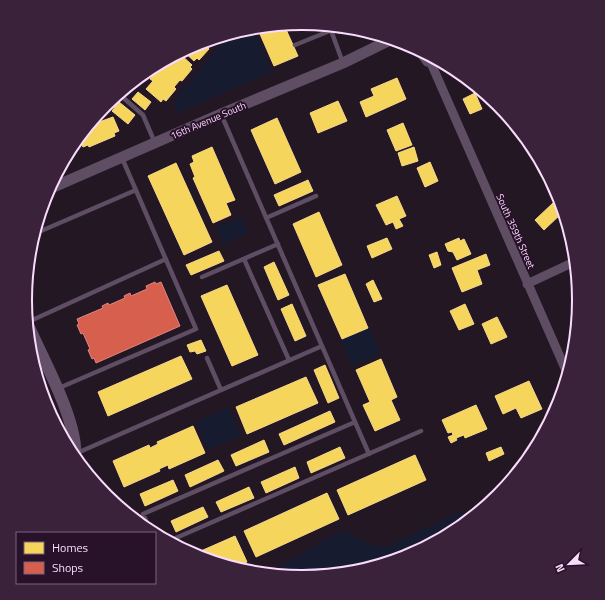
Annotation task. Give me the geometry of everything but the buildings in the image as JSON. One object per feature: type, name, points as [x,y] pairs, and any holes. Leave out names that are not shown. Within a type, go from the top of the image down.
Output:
[{"type":"main road","points":[[41,364],[57,389],[70,425],[74,444]]},
{"type":"street","name":"16th Avenue South","points":[[58,185],[343,63],[385,43]]},
{"type":"street","name":"16th Avenue South","points":[[368,52],[391,45]]},
{"type":"street","name":"South 359th Street","points":[[426,60],[444,95]]},
{"type":"street","name":"South 359th Street","points":[[430,62],[564,366]]},
{"type":"street","points":[[527,284],[570,264]]},
{"type":"lane","points":[[295,45],[324,31]]},
{"type":"lane","points":[[332,32],[343,63]]},
{"type":"lane","points":[[123,98],[142,115],[155,143]]},
{"type":"lane","points":[[221,114],[369,454]]},
{"type":"lane","points":[[57,389],[196,329],[122,158]]},
{"type":"lane","points":[[42,231],[136,190]]},
{"type":"lane","points":[[266,218],[316,196]]},
{"type":"lane","points":[[202,277],[278,244]]},
{"type":"lane","points":[[244,258],[289,360]]},
{"type":"lane","points":[[33,321],[166,259]]},
{"type":"lane","points":[[80,453],[322,346]]},
{"type":"lane","points":[[207,358],[221,390]]},
{"type":"lane","points":[[145,519],[143,514],[355,422]]},
{"type":"lane","points":[[175,538],[421,431]]},
{"type":"shaded area","points":[[254,34],[257,36],[272,72],[177,113],[175,103],[179,94],[222,42],[250,35]]},
{"type":"shaded area","points":[[241,217],[248,233],[223,244],[216,227]]},
{"type":"shaded area","points":[[370,328],[381,353],[352,366],[341,340]]},
{"type":"shaded area","points":[[228,407],[241,435],[208,450],[196,422]]},
{"type":"shaded area","points":[[461,511],[464,516],[422,542],[389,556],[372,561],[338,568],[302,570],[277,569],[327,538],[344,531],[373,545],[386,547]]}]
